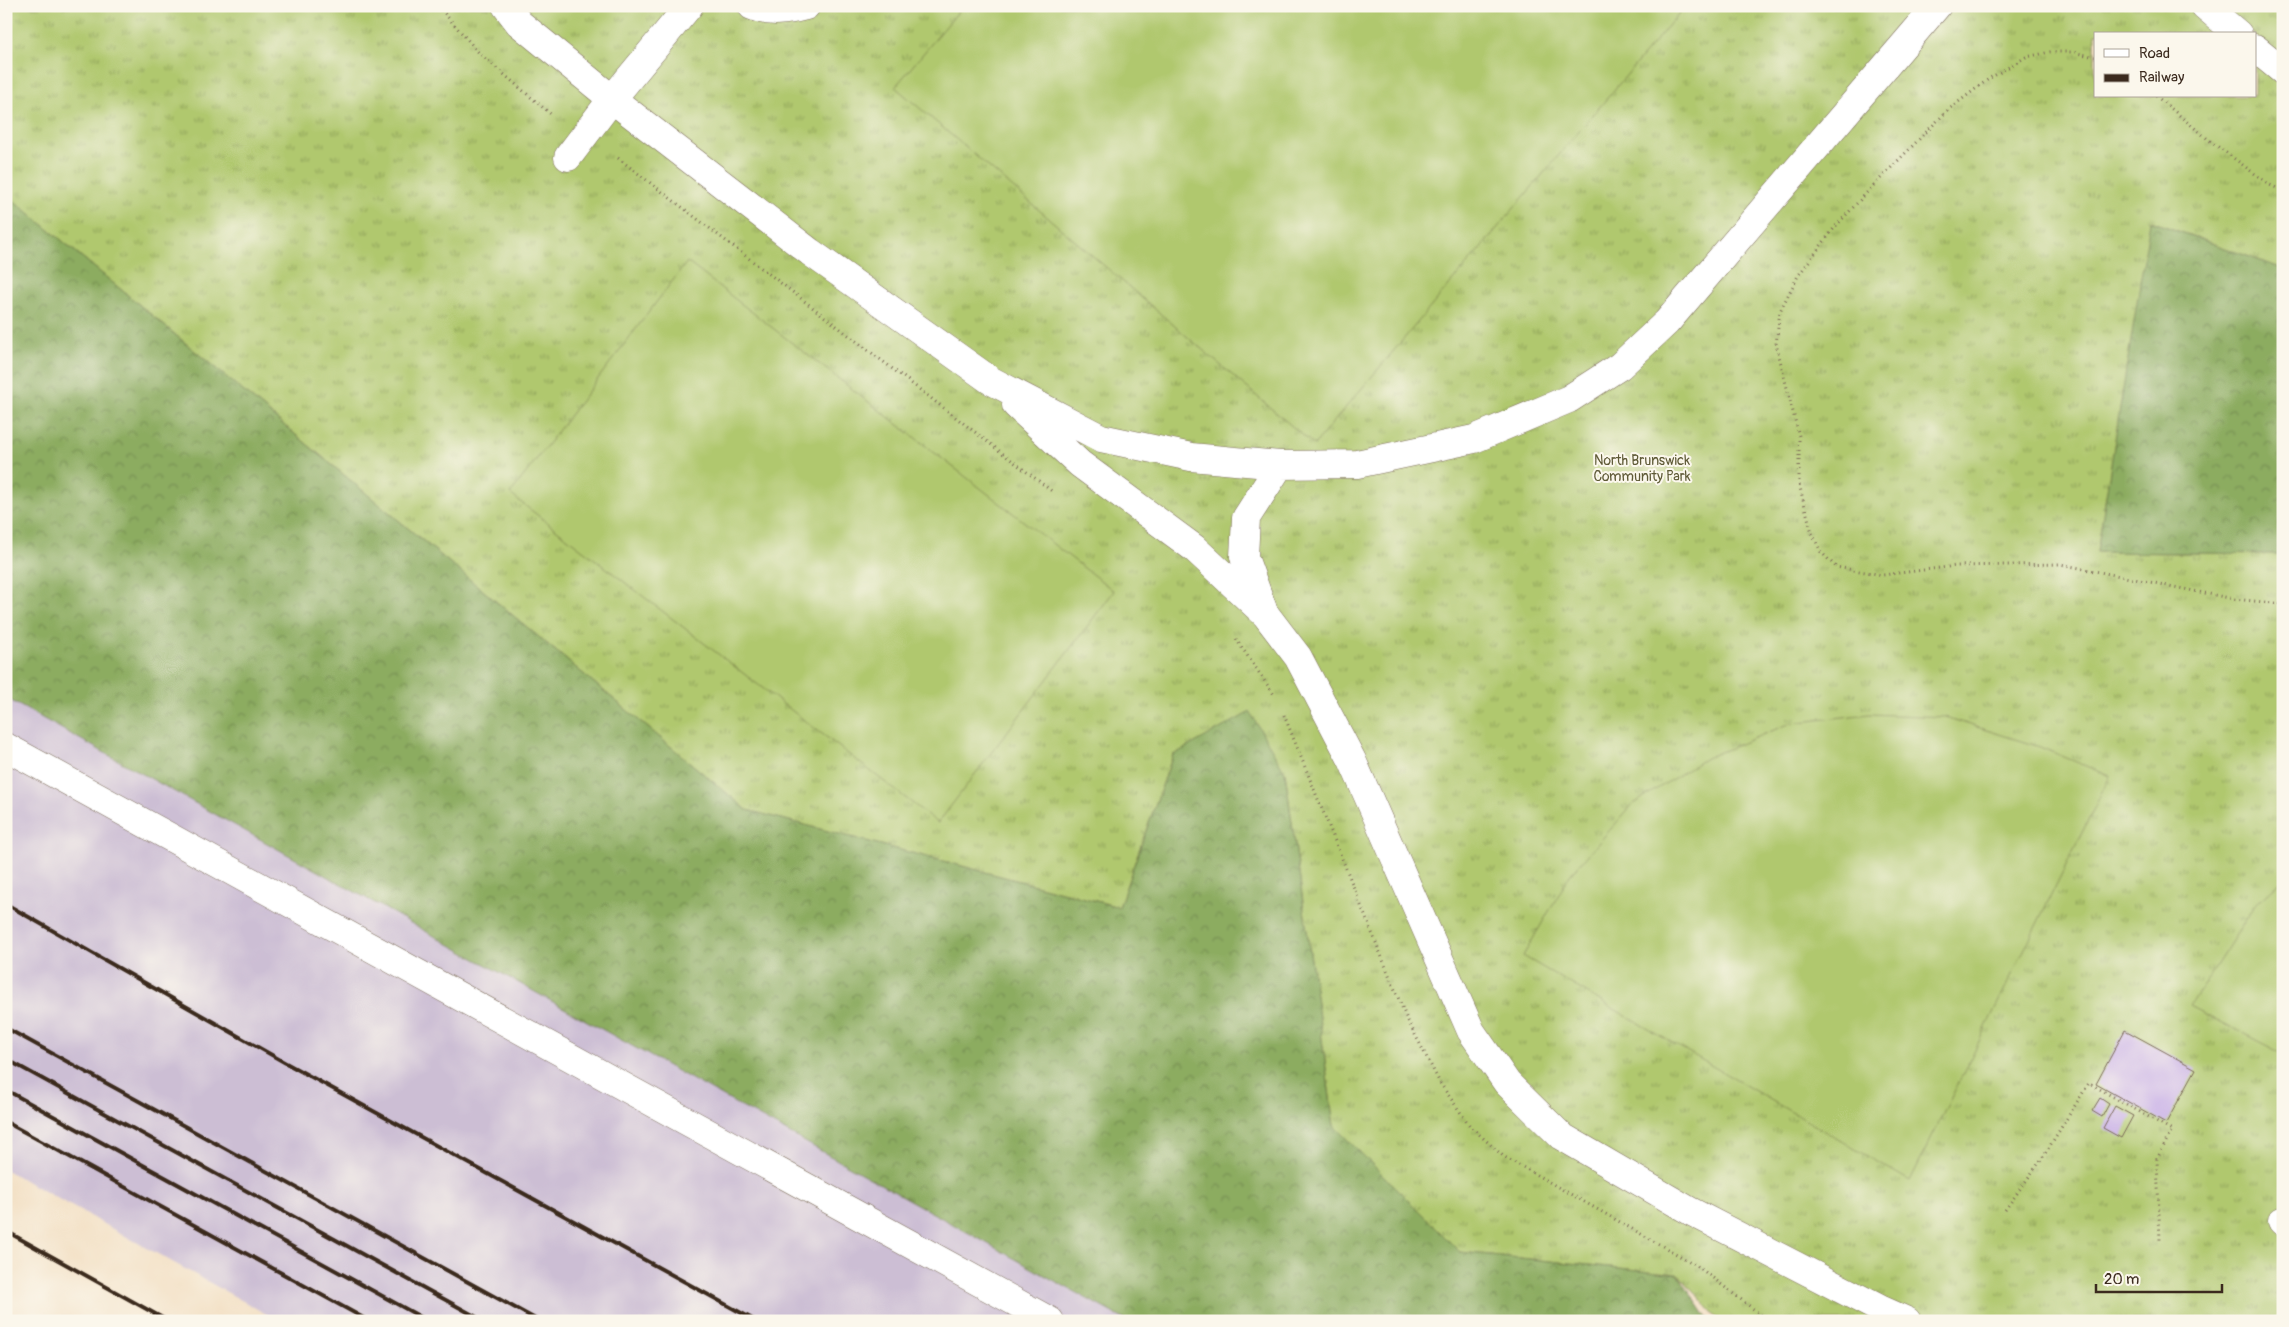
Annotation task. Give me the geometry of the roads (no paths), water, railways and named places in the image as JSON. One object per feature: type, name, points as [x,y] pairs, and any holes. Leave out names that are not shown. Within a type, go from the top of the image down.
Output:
[{"type":"lane","points":[[506,6],[519,23],[612,99],[810,252],[990,380],[1080,464],[1194,548],[1266,615],[1298,657],[1352,760],[1471,1031],[1507,1083],[1561,1136],[1690,1211],[1880,1310],[1908,1321]]},
{"type":"lane","points":[[568,157],[612,99],[690,6]]},
{"type":"lane","points":[[752,6],[762,11],[783,12],[806,6]]},
{"type":"lane","points":[[990,380],[1101,438],[1191,457],[1280,465],[1357,464],[1474,439],[1569,398],[1620,366],[1667,322],[1937,6]]},
{"type":"lane","points":[[2205,6],[2236,32]]},
{"type":"lane","points":[[2256,49],[2283,72]]},
{"type":"lane","points":[[1266,615],[1244,556],[1246,518],[1280,465]]},
{"type":"lane","points":[[6,747],[1050,1321]]},
{"type":"railway","points":[[6,904],[284,1062],[756,1321]]},
{"type":"railway","points":[[6,1028],[539,1321]]},
{"type":"railway","points":[[6,1059],[484,1321]]},
{"type":"railway","points":[[6,1090],[428,1321]]},
{"type":"railway","points":[[6,1122],[369,1321]]},
{"type":"railway","points":[[6,1231],[168,1321]]},
{"type":"park label","name":"North Brunswick Community Park","points":[[1642,468]]}]
